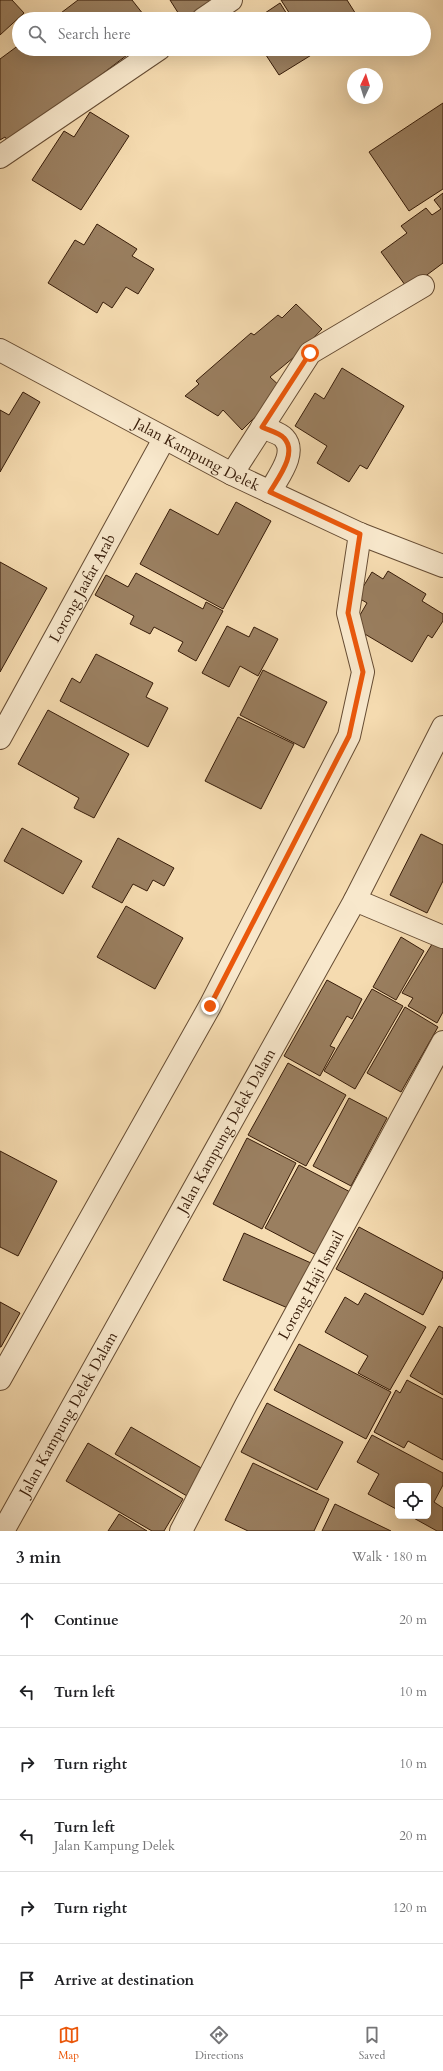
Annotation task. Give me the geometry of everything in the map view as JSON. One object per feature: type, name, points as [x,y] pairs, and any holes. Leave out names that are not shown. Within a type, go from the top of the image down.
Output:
[{"type":"street","points":[[213,12],[231,0]]},
{"type":"street","points":[[0,157],[149,56]]},
{"type":"street","points":[[232,474],[310,353],[423,286]]},
{"type":"street","name":"Jalan Kampung Delek","points":[[0,350],[232,474],[360,534],[443,566]]},
{"type":"street","points":[[262,427],[284,437],[290,446],[288,456],[270,492]]},
{"type":"street","name":"Lorong Jaafar Arab","points":[[0,738],[164,439]]},
{"type":"street","points":[[0,1379],[210,1006],[349,736],[363,672],[348,613],[360,534]]},
{"type":"street","name":"Jalan Kampung Delek Dalam","points":[[3,1531],[354,900],[443,727]]},
{"type":"street","points":[[354,900],[443,937]]},
{"type":"street","name":"Lorong Haji Ismail","points":[[181,1531],[246,1405],[443,1042]]},
{"type":"building","points":[[0,0],[12,0],[23,12],[12,12],[12,24],[0,35]]},
{"type":"building","points":[[78,0],[132,0],[141,12],[62,12]]},
{"type":"building","points":[[170,0],[215,0],[196,12],[178,12]]},
{"type":"building","points":[[281,0],[347,0],[355,12],[289,12]]},
{"type":"building","points":[[280,3],[286,12],[266,12]]},
{"type":"building","points":[[12,50],[12,56],[126,56],[10,144],[5,137],[0,140],[0,59]]},
{"type":"building","points":[[267,56],[310,56],[279,75]]},
{"type":"building","points":[[443,103],[443,189],[409,211],[369,152]]},
{"type":"building","points":[[90,112],[129,136],[81,210],[32,180],[64,131],[74,137]]},
{"type":"building","points":[[443,193],[443,263],[408,289],[381,252],[407,233],[401,226],[426,208],[432,215],[441,209],[434,200]]},
{"type":"building","points":[[97,224],[137,249],[132,256],[154,269],[138,294],[126,287],[112,308],[103,302],[97,313],[48,283],[75,240],[84,245]]},
{"type":"building","points":[[296,304],[322,329],[299,353],[270,377],[283,389],[242,430],[223,410],[218,416],[185,396],[199,384],[196,381],[251,333],[254,335],[278,315],[282,318]]},
{"type":"building","points":[[342,368],[404,406],[367,469],[360,465],[349,482],[317,463],[327,446],[295,426],[315,393],[324,399]]},
{"type":"building","points":[[23,392],[40,402],[0,472],[0,410],[9,415]]},
{"type":"building","points":[[236,502],[271,521],[223,609],[140,564],[170,509],[218,535]]},
{"type":"building","points":[[0,562],[47,588],[0,672]]},
{"type":"building","points":[[388,571],[426,594],[422,601],[443,614],[443,621],[432,638],[428,635],[412,662],[353,627],[367,603],[357,597],[372,572],[383,579]]},
{"type":"building","points":[[136,573],[203,609],[206,602],[223,611],[196,661],[178,651],[183,642],[154,627],[150,634],[130,624],[134,616],[95,595],[106,575],[128,587]]},
{"type":"building","points":[[227,626],[249,637],[254,627],[278,639],[258,676],[240,666],[229,687],[202,673]]},
{"type":"building","points":[[96,654],[153,683],[146,697],[168,708],[148,747],[60,701],[72,678],[80,683]]},
{"type":"building","points":[[263,670],[327,702],[304,748],[240,715]]},
{"type":"building","points":[[48,710],[129,754],[94,818],[74,808],[79,798],[18,764]]},
{"type":"building","points":[[238,717],[294,744],[261,809],[205,781]]},
{"type":"building","points":[[22,828],[82,861],[63,894],[4,861]]},
{"type":"building","points":[[421,834],[443,845],[443,881],[427,913],[390,895]]},
{"type":"building","points":[[118,838],[174,868],[164,886],[153,880],[147,891],[133,884],[122,903],[92,887]]},
{"type":"building","points":[[126,906],[183,938],[155,989],[97,957]]},
{"type":"building","points":[[437,936],[443,940],[443,1012],[437,1023],[408,1006],[413,998],[402,993]]},
{"type":"building","points":[[401,937],[424,951],[396,1000],[373,987]]},
{"type":"building","points":[[327,980],[362,999],[352,1019],[347,1016],[330,1046],[335,1048],[320,1076],[284,1056]]},
{"type":"building","points":[[372,989],[403,1006],[355,1089],[324,1071]]},
{"type":"building","points":[[405,1007],[438,1027],[401,1092],[367,1073]]},
{"type":"building","points":[[288,1063],[346,1095],[306,1166],[248,1135]]},
{"type":"building","points":[[349,1098],[387,1118],[351,1186],[313,1166]]},
{"type":"building","points":[[247,1138],[296,1163],[262,1229],[213,1204]]},
{"type":"building","points":[[0,1151],[57,1181],[18,1256],[0,1247]]},
{"type":"building","points":[[299,1165],[354,1194],[320,1257],[265,1228]]},
{"type":"building","points":[[359,1227],[443,1272],[443,1277],[423,1315],[336,1269]]},
{"type":"building","points":[[244,1233],[311,1263],[290,1309],[223,1280]]},
{"type":"building","points":[[365,1293],[426,1327],[390,1390],[358,1373],[368,1356],[325,1332],[345,1297],[358,1305]]},
{"type":"building","points":[[0,1302],[20,1313],[1,1347],[0,1347]]},
{"type":"building","points":[[439,1326],[443,1328],[443,1395],[410,1376]]},
{"type":"building","points":[[299,1344],[391,1392],[366,1439],[274,1390]]},
{"type":"building","points":[[407,1380],[443,1399],[443,1460],[408,1441],[404,1448],[374,1432],[396,1390],[400,1393]]},
{"type":"building","points":[[267,1403],[343,1442],[317,1490],[241,1452]]},
{"type":"building","points":[[131,1427],[203,1469],[187,1496],[115,1454]]},
{"type":"building","points":[[372,1435],[443,1473],[443,1485],[434,1502],[443,1508],[443,1531],[437,1531],[415,1519],[431,1519],[431,1483],[395,1483],[395,1508],[368,1494],[379,1474],[357,1462]]},
{"type":"building","points":[[88,1443],[183,1499],[164,1531],[152,1531],[66,1481]]},
{"type":"building","points":[[253,1463],[329,1499],[314,1531],[248,1531],[225,1520]]},
{"type":"building","points":[[335,1504],[391,1531],[322,1531]]},
{"type":"building","points":[[119,1514],[147,1531],[108,1531]]},
{"type":"route","points":[[210,1006],[349,736],[363,672],[348,613],[360,534],[270,492],[288,456],[290,446],[284,437],[262,427],[310,353]]}]
